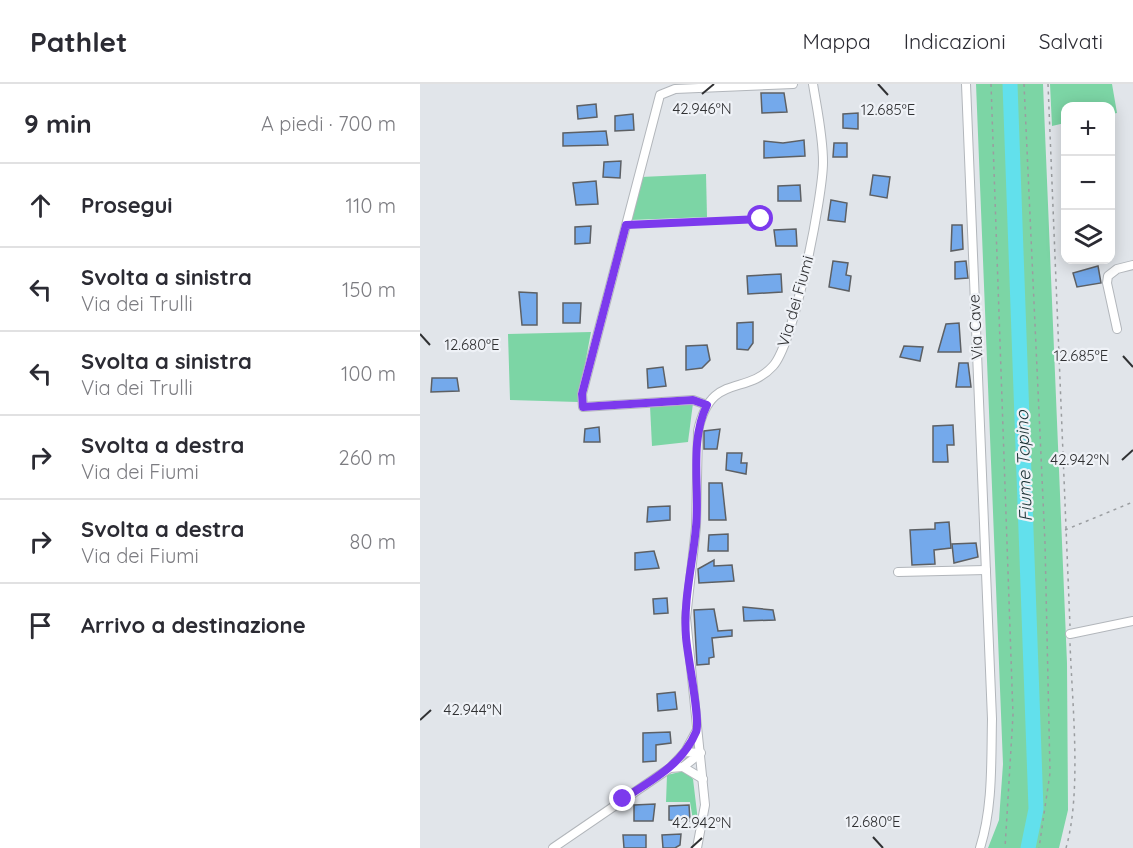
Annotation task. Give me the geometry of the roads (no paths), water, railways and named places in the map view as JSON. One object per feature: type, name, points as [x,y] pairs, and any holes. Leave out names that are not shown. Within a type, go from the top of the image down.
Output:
[{"type":"street","points":[[697,848],[703,825],[703,779],[688,659],[686,618],[696,527],[698,431],[707,405],[693,400],[583,407],[582,394],[660,95],[675,89],[793,84]]},
{"type":"street","name":"Via dei Fiumi","points":[[707,405],[723,390],[764,374],[780,355],[808,261],[823,164],[813,84]]},
{"type":"street","name":"Via Cave","points":[[966,84],[992,740],[991,782],[985,834],[980,848]]},
{"type":"street","points":[[1117,329],[1107,283],[1108,276],[1117,269],[1133,265]]},
{"type":"street","points":[[898,572],[986,570]]},
{"type":"street","points":[[1070,634],[1133,621]]},
{"type":"street","points":[[553,848],[670,768],[685,752],[698,729]]},
{"type":"street","points":[[685,752],[701,753]]},
{"type":"street","points":[[670,768],[683,767],[701,753]]},
{"type":"street","points":[[683,767],[703,779]]},
{"type":"waterway","name":"Fiume Topino","points":[[1010,84],[1036,809],[1028,848]]}]
